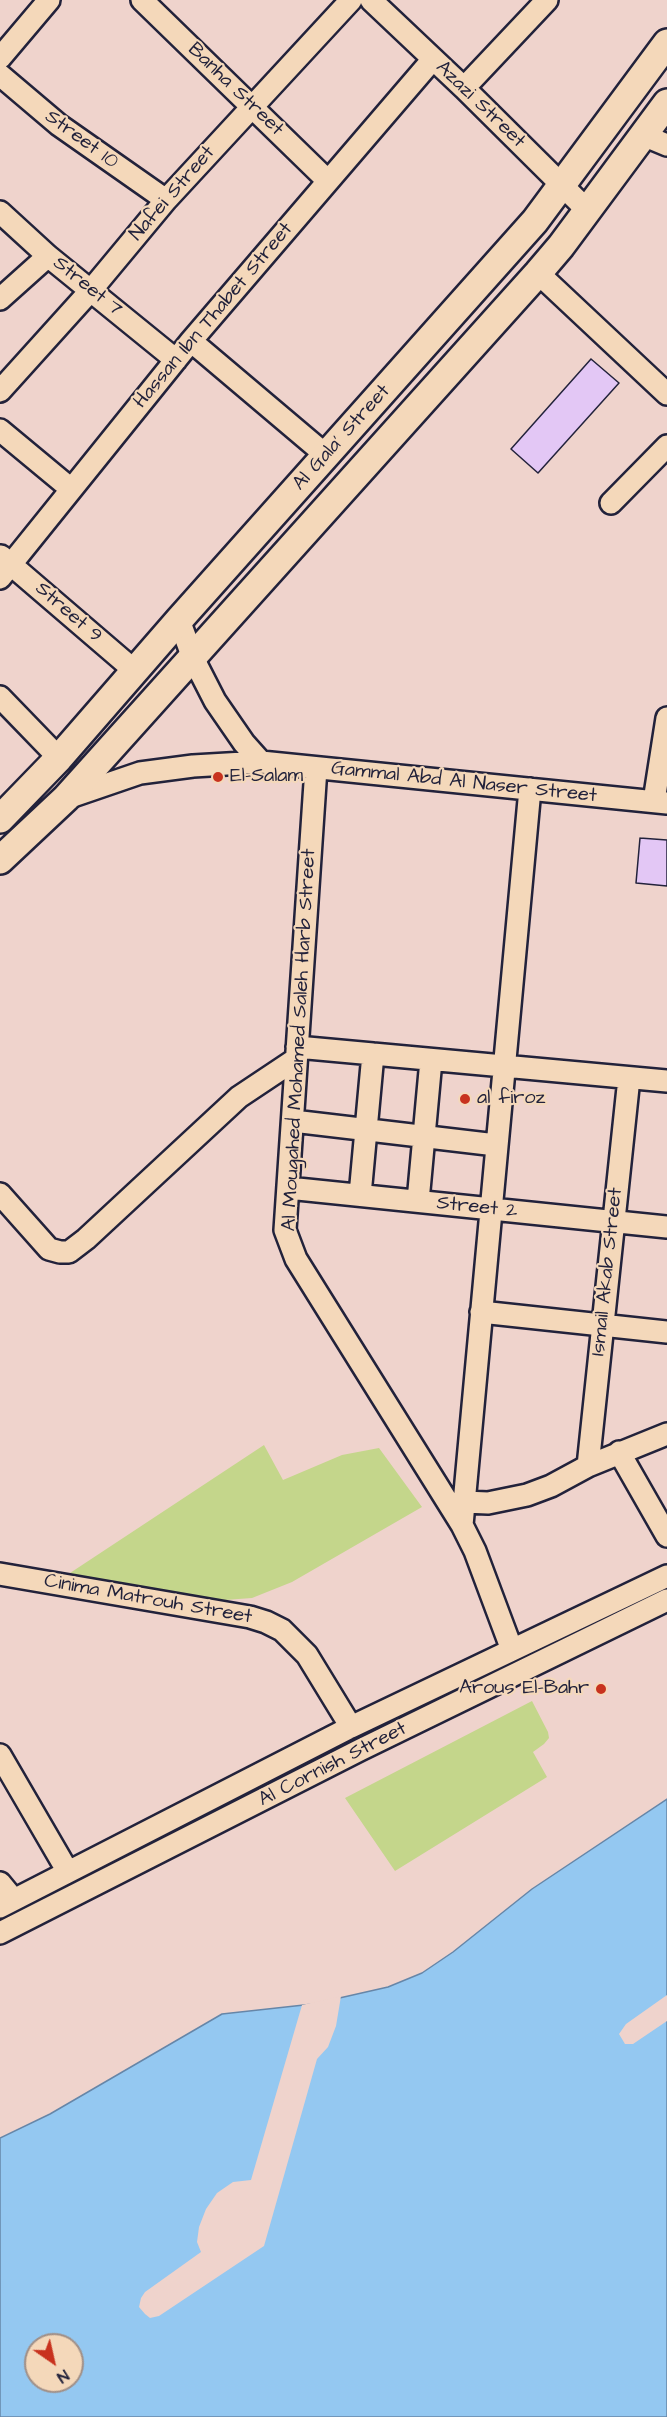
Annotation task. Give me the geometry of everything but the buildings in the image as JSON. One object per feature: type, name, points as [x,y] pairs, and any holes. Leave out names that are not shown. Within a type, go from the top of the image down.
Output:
[{"type":"main road","name":"Al Gala' Street","points":[[0,819],[59,758],[179,620],[506,255],[562,186],[667,43]]},
{"type":"main road","name":"Al Gala' Street","points":[[0,860],[66,798],[538,273],[588,211],[655,140],[667,103]]},
{"type":"street","points":[[0,58],[49,0]]},
{"type":"street","name":"Banha Street","points":[[142,0],[328,181]]},
{"type":"street","name":"Nafei Street","points":[[0,391],[92,289],[166,200],[351,0]]},
{"type":"street","name":"Azazi Street","points":[[371,0],[588,211]]},
{"type":"street","points":[[464,88],[547,0]]},
{"type":"street","name":"Hassan Ibn Thabet Street","points":[[4,566],[71,489],[191,341],[433,59]]},
{"type":"street","name":"Street 10","points":[[0,75],[59,125],[166,200]]},
{"type":"street","name":"Street 7","points":[[0,212],[48,256],[92,289],[176,360]]},
{"type":"street","points":[[0,299],[48,256]]},
{"type":"street","points":[[538,273],[667,394]]},
{"type":"street","points":[[191,341],[327,456]]},
{"type":"street","points":[[0,430],[71,489]]},
{"type":"street","points":[[611,503],[667,446]]},
{"type":"street","name":"Street 9","points":[[4,566],[135,671]]},
{"type":"street","points":[[179,620],[193,658],[228,722],[261,762]]},
{"type":"street","points":[[0,697],[59,758]]},
{"type":"street","points":[[661,802],[667,718]]},
{"type":"street","name":"Gammal Abd Al Naser Street","points":[[66,798],[140,773],[193,766],[261,762],[661,802]]},
{"type":"street","name":"Al Mougahed Mohamed Saleh Harb Street","points":[[316,768],[285,1230],[296,1259],[462,1525],[475,1551],[512,1650]]},
{"type":"street","points":[[462,1525],[530,789]]},
{"type":"street","points":[[0,1194],[49,1249],[60,1252],[69,1251],[86,1239],[239,1098],[297,1053],[373,1054],[667,1081]]},
{"type":"street","points":[[360,1195],[373,1054]]},
{"type":"street","points":[[418,1201],[431,1060]]},
{"type":"street","name":"Ismail Akab Street","points":[[588,1466],[629,1078]]},
{"type":"street","points":[[292,1121],[496,1145]]},
{"type":"street","name":"Street 2","points":[[288,1188],[667,1227]]},
{"type":"street","points":[[481,1312],[667,1332]]},
{"type":"street","points":[[464,1502],[488,1503],[527,1495],[667,1431]]},
{"type":"street","points":[[619,1452],[667,1536]]},
{"type":"street","name":"Cinima Matrouh Street","points":[[0,1574],[250,1617],[266,1622],[282,1630],[307,1655],[351,1727]]},
{"type":"street","name":"Al Cornish Street","points":[[7,1903],[351,1727],[667,1576]]},
{"type":"street","name":"Al Cornish Street","points":[[0,1933],[360,1750],[667,1600]]},
{"type":"street","points":[[0,1755],[68,1872]]},
{"type":"street","points":[[0,1883],[7,1903]]},
{"type":"green space","points":[[264,1445],[283,1480],[342,1455],[379,1448],[422,1507],[292,1582],[252,1598],[225,1600],[67,1575]]},
{"type":"green space","points":[[532,1701],[548,1732],[549,1738],[533,1752],[547,1777],[395,1871],[345,1798]]},
{"type":"water","points":[[667,1799],[667,2417],[0,2417],[0,2138],[50,2114],[222,2014],[313,2004],[388,1987],[422,1973],[453,1952],[532,1889]]},
{"type":"pier","points":[[667,1995],[667,2021],[633,2044],[625,2044],[619,2034],[626,2024]]},
{"type":"pier","points":[[341,1996],[336,2026],[328,2047],[317,2059],[264,2246],[159,2316],[150,2318],[139,2307],[141,2298],[145,2292],[201,2252],[197,2242],[199,2227],[206,2209],[217,2193],[233,2182],[251,2180],[302,2005]]},
{"type":"place","name":"El-Salam","points":[[218,777]]},
{"type":"place","name":"al firoz","points":[[465,1099]]},
{"type":"place","name":"Arous El-Bahr","points":[[601,1689]]}]
